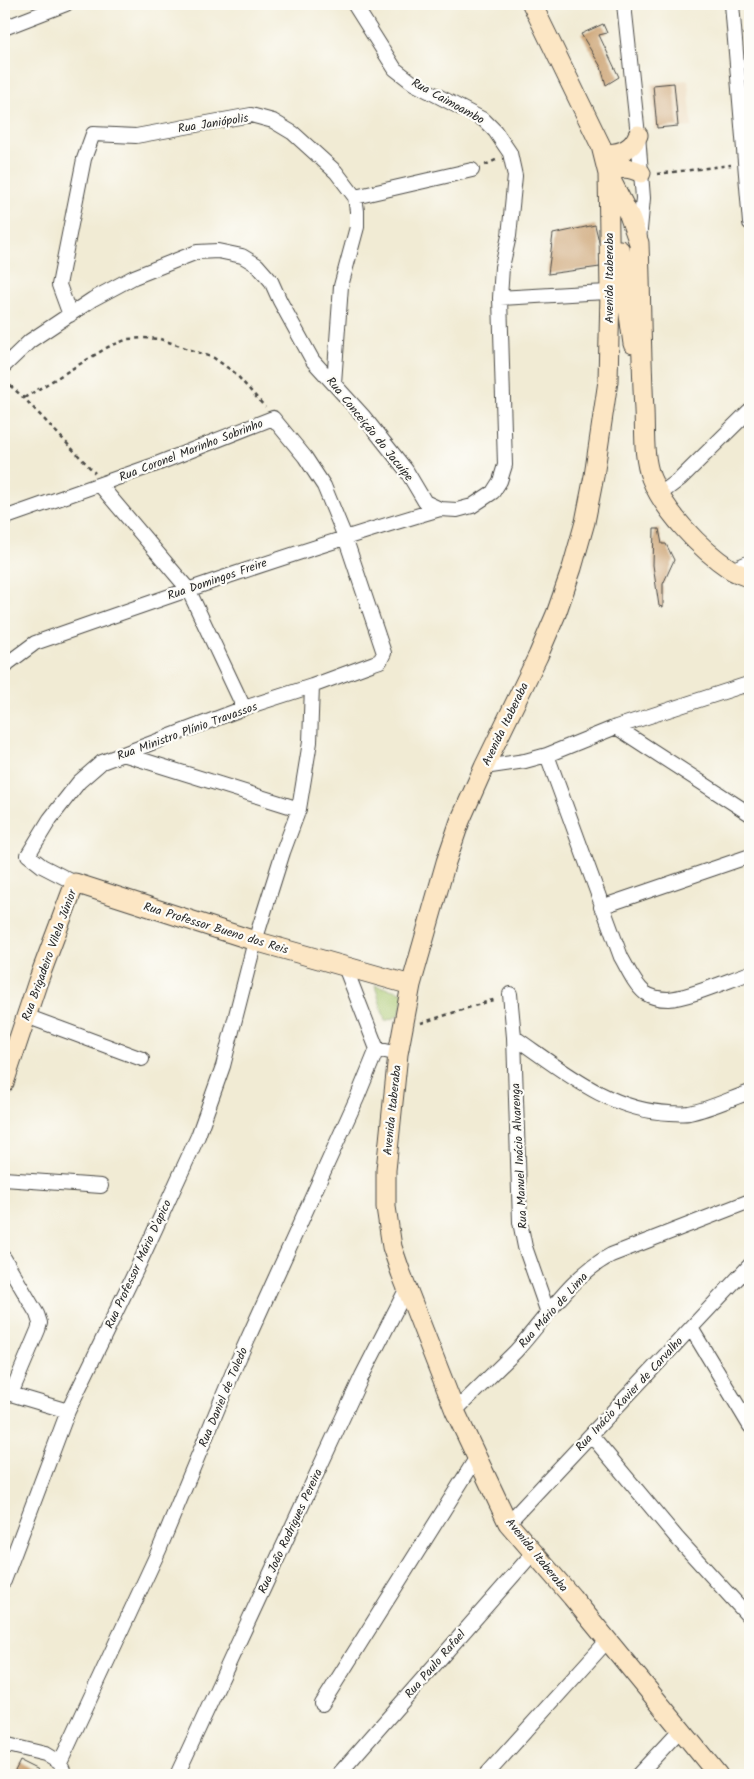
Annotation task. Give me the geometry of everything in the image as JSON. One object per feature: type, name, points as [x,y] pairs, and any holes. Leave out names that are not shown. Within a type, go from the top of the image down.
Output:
[{"type":"main road","name":"Avenida Itaberaba","points":[[532,4],[593,128],[603,153],[608,174],[618,294],[608,381],[594,476],[585,522],[572,568],[556,614],[538,656],[460,821],[446,862],[411,985],[398,1054],[386,1170],[386,1208],[392,1247],[407,1288],[455,1411],[508,1523],[572,1597],[718,1775]]},
{"type":"main road","points":[[603,153],[622,152],[632,146],[638,135]]},
{"type":"main road","points":[[608,174],[620,168],[625,168],[641,174]]},
{"type":"main road","name":"Avenida Itaberaba","points":[[608,174],[629,215],[639,243],[642,309],[624,355],[608,381]]},
{"type":"main road","points":[[618,294],[642,379]]},
{"type":"main road","points":[[642,309],[642,379],[646,459],[651,477],[659,495],[683,526],[709,553],[731,570],[750,578]]},
{"type":"main road","name":"Rua Professor Bueno dos Reis","points":[[75,883],[255,941],[411,985]]},
{"type":"main road","name":"Rua Brigadeiro Vilela Júnior","points":[[4,1083],[26,1016],[75,883]]},
{"type":"street","points":[[4,28],[66,4]]},
{"type":"street","name":"Rua Caimoambo","points":[[354,4],[396,69],[413,83],[484,120],[495,131],[510,153],[515,176],[509,236],[502,267],[500,298]]},
{"type":"street","points":[[624,4],[643,198],[639,243]]},
{"type":"street","points":[[732,4],[750,223]]},
{"type":"street","name":"Rua Janiópolis","points":[[70,315],[59,285],[84,159],[93,134],[136,136],[251,115],[273,121],[293,133],[336,172],[355,197]]},
{"type":"street","points":[[334,383],[342,286],[357,227],[355,197],[472,170]]},
{"type":"street","name":"Rua Conceição do Jacuípe","points":[[4,366],[30,341],[93,299],[134,278],[197,252],[218,251],[242,256],[258,265],[271,281],[313,360],[406,470],[425,502],[440,509]]},
{"type":"street","points":[[440,509],[457,510],[472,506],[493,492],[500,481],[505,465],[500,298],[618,294]]},
{"type":"street","points":[[659,495],[680,479],[750,410]]},
{"type":"street","name":"Rua Coronel Marinho Sobrinho","points":[[4,518],[103,484],[273,418],[305,457],[324,486],[345,537],[384,653],[383,657]]},
{"type":"street","points":[[103,484],[188,589],[244,708]]},
{"type":"street","name":"Rua Domingos Freire","points":[[4,668],[35,643],[188,589],[345,537],[440,509]]},
{"type":"street","points":[[731,570],[750,562]]},
{"type":"street","name":"Rua Ministro Plínio Travassos","points":[[28,855],[50,819],[79,782],[102,762],[244,708],[374,663],[383,657]]},
{"type":"street","name":"Rua Professor Mário D'apico","points":[[4,1581],[68,1411],[198,1136],[223,1066],[255,941],[283,852],[299,809],[310,742],[312,686]]},
{"type":"street","points":[[484,767],[547,756],[616,727],[745,686],[750,688]]},
{"type":"street","points":[[616,727],[750,814]]},
{"type":"street","points":[[124,754],[299,809]]},
{"type":"street","points":[[547,756],[620,958],[637,984],[646,993],[657,998],[669,999],[686,995],[750,972]]},
{"type":"street","name":"Rua Professor Bueno dos Reis","points":[[28,855],[42,866],[75,883]]},
{"type":"street","points":[[601,907],[750,856]]},
{"type":"street","points":[[345,967],[377,1050],[398,1054]]},
{"type":"street","name":"Rua Manuel Inácio Alvarenga","points":[[510,994],[514,1037],[520,1222],[524,1247],[548,1313]]},
{"type":"street","points":[[26,1016],[142,1059]]},
{"type":"street","points":[[514,1037],[592,1091],[623,1106],[658,1113],[687,1114],[750,1092]]},
{"type":"street","name":"Rua Daniel de Toledo","points":[[62,1769],[159,1550],[235,1367],[358,1098],[377,1050]]},
{"type":"street","points":[[4,1179],[100,1186]]},
{"type":"street","name":"Rua Mário de Lima","points":[[455,1411],[516,1350],[584,1274],[599,1261],[750,1201]]},
{"type":"street","points":[[4,1258],[37,1314],[40,1323],[8,1393],[68,1411]]},
{"type":"street","name":"Rua Inácio Xavier de Carvalho","points":[[508,1523],[750,1265]]},
{"type":"street","name":"Rua João Rodrigues Pereira","points":[[177,1775],[362,1376],[407,1288]]},
{"type":"street","points":[[691,1328],[750,1426]]},
{"type":"street","points":[[591,1435],[677,1538],[750,1618]]},
{"type":"street","points":[[322,1704],[477,1457]]},
{"type":"street","name":"Rua Paulo Rafael","points":[[338,1775],[533,1553]]},
{"type":"street","points":[[486,1775],[607,1641]]},
{"type":"street","points":[[638,1775],[680,1730]]},
{"type":"street","points":[[4,1744],[45,1754],[62,1769]]},
{"type":"path","points":[[472,170],[510,153]]},
{"type":"path","points":[[641,174],[745,163]]},
{"type":"path","points":[[24,398],[108,347],[128,339],[160,339],[214,358],[235,373],[273,418]]},
{"type":"path","points":[[4,380],[24,398],[103,484]]},
{"type":"path","points":[[403,1028],[510,994]]},
{"type":"shaded area","points":[[688,80],[692,127],[654,130],[650,84]]},
{"type":"green space","points":[[375,985],[405,993],[399,1016],[385,1021]]},
{"type":"building","points":[[603,24],[607,33],[599,35],[619,77],[606,85],[601,67],[581,34]]},
{"type":"building","points":[[674,83],[678,126],[657,128],[653,85]]},
{"type":"building","points":[[595,225],[600,246],[600,267],[548,274],[553,234]]},
{"type":"building","points":[[654,529],[659,529],[662,544],[666,544],[674,560],[663,584],[663,607],[659,606],[653,565]]},
{"type":"building","points":[[20,1761],[38,1770],[35,1775],[13,1775]]}]
